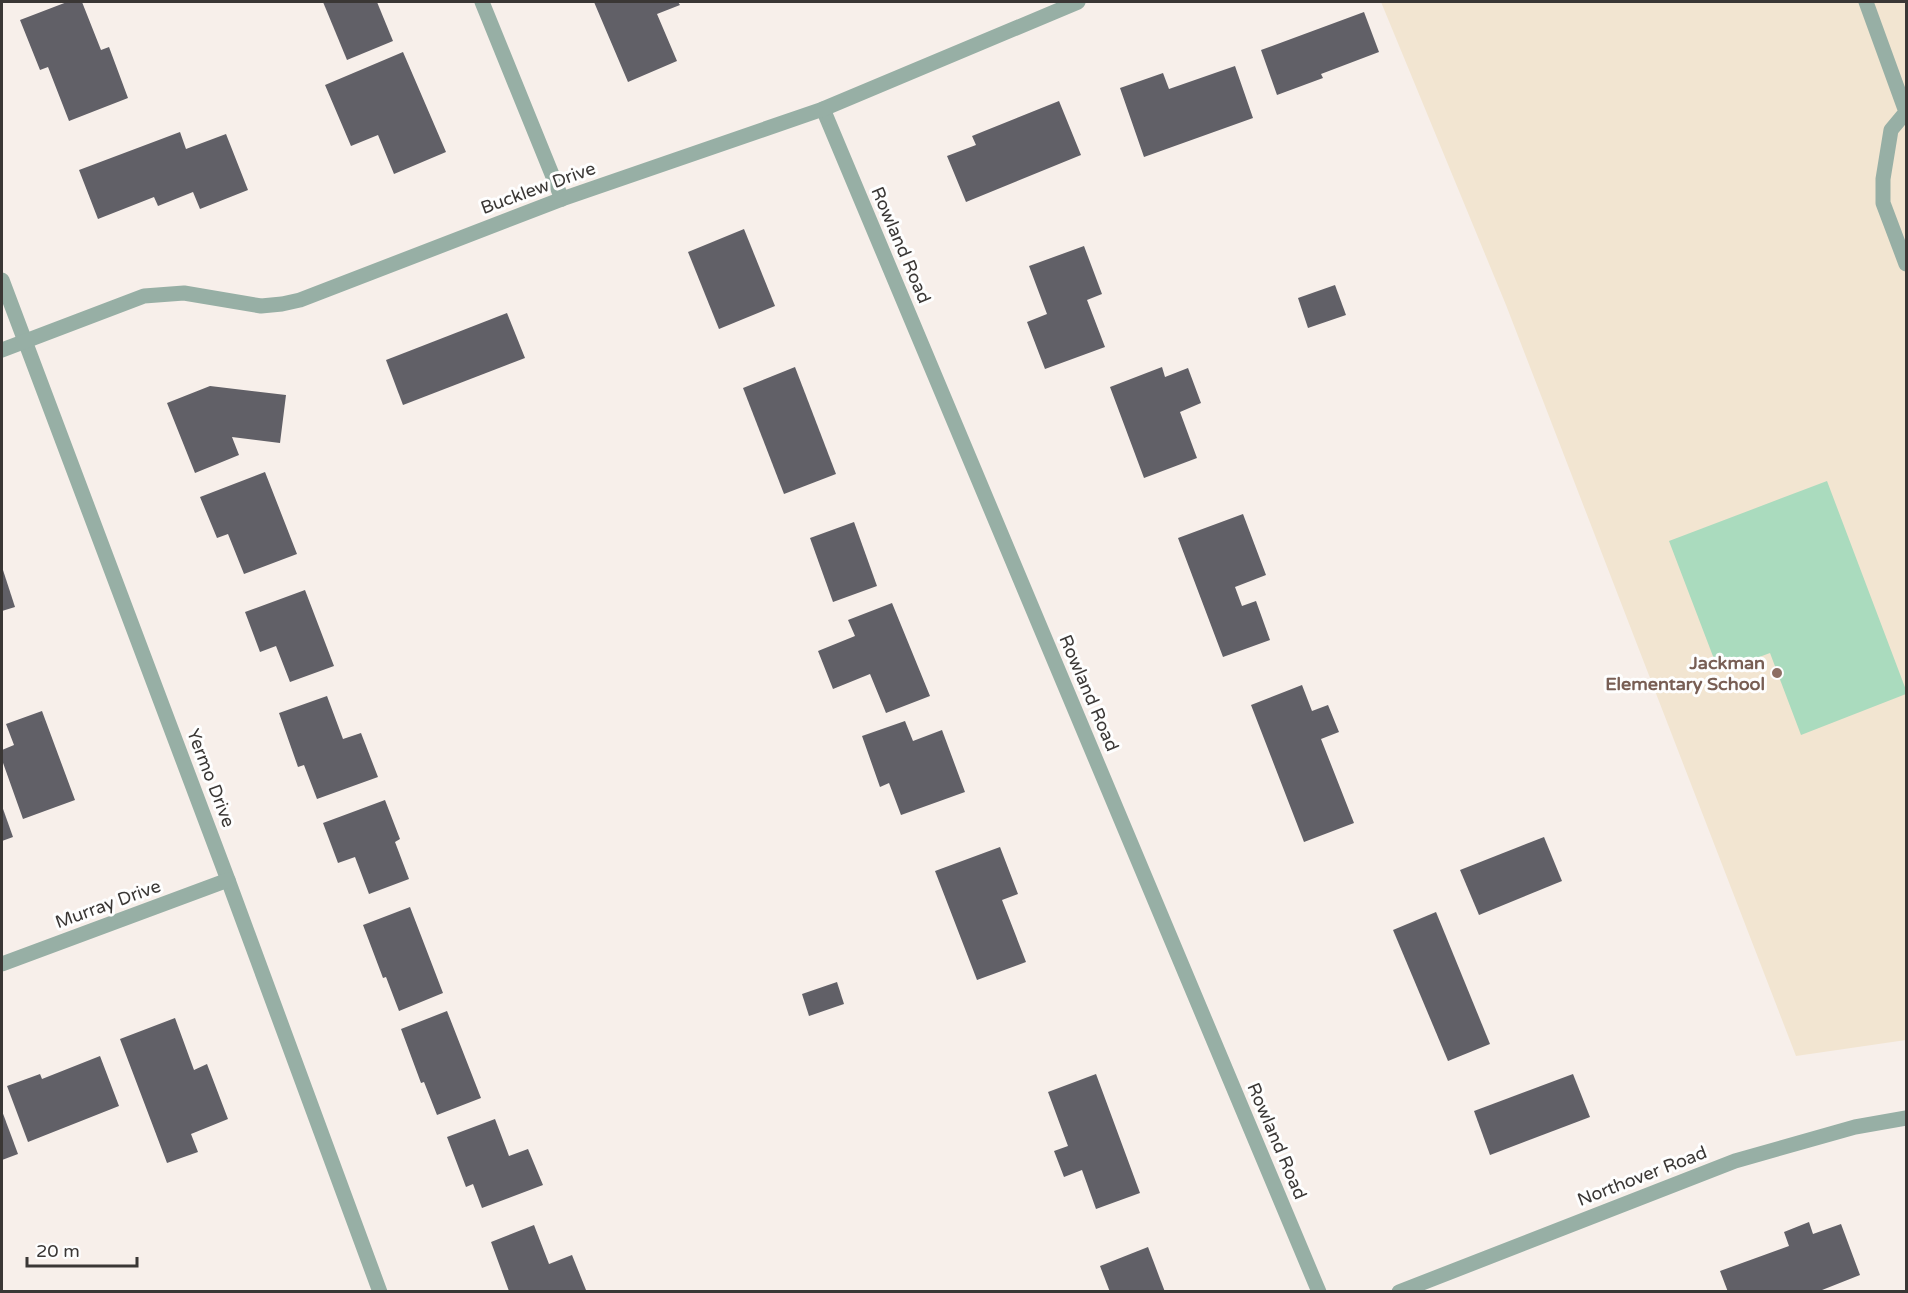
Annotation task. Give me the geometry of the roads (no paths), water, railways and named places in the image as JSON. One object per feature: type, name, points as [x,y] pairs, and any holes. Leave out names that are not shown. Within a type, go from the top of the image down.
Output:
[{"type":"street","points":[[482,2],[562,199]]},
{"type":"street","name":"Bucklew Drive","points":[[2,350],[144,296],[184,293],[261,306],[300,300],[562,199],[823,109],[1078,2]]},
{"type":"street","points":[[1866,2],[1906,112],[1891,130],[1883,203],[1906,264]]},
{"type":"street","name":"Rowland Road","points":[[823,109],[1319,1292]]},
{"type":"street","name":"Yermo Drive","points":[[2,280],[380,1292]]},
{"type":"street","name":"Murray Drive","points":[[2,964],[228,880]]},
{"type":"street","name":"Northover Road","points":[[1399,1292],[1735,1161],[1855,1127],[1906,1118]]},
{"type":"place","name":"Jackman Elementary School","points":[[1777,673]]}]
